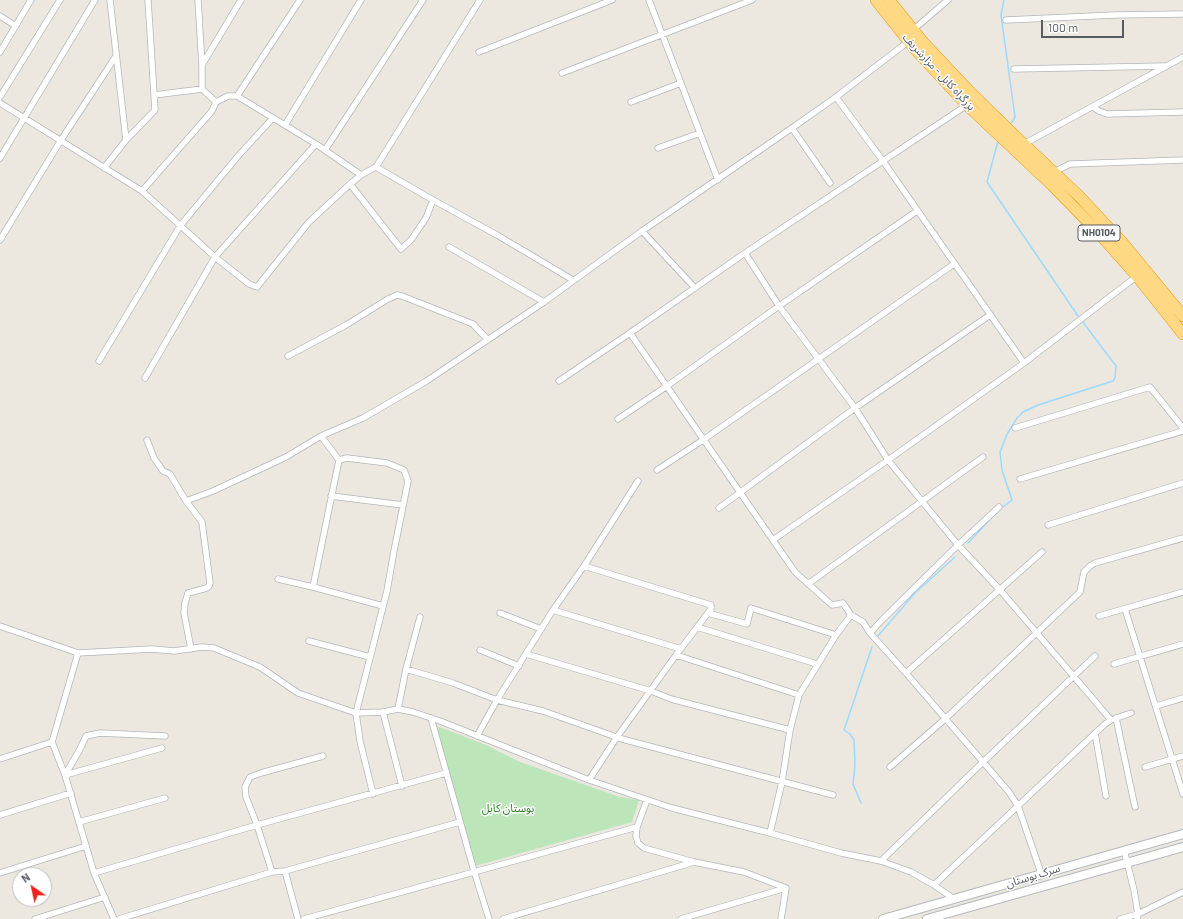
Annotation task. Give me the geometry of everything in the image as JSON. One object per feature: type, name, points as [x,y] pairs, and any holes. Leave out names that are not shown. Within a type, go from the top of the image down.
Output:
[{"type":"highway","name":"بزرگراه کابل - مزارشریف","points":[[876,0],[967,99],[1009,138]]},
{"type":"highway","name":"بزرگراه کابل - مزارشریف","points":[[889,0],[913,30],[915,43]]},
{"type":"highway","name":"NH0104","points":[[1009,138],[1023,144],[1054,172],[1079,196],[1121,241],[1180,316],[1183,334]]},
{"type":"highway","name":"NH0104","points":[[1009,138],[1113,248],[1137,276],[1180,316]]},
{"type":"highway","points":[[1113,248],[1121,241]]},
{"type":"street","points":[[0,52],[32,0]]},
{"type":"street","points":[[0,97],[60,0]]},
{"type":"street","points":[[0,158],[95,0]]},
{"type":"street","points":[[110,0],[126,140]]},
{"type":"street","points":[[104,168],[126,140],[155,110],[148,0]]},
{"type":"street","points":[[198,0],[202,89],[216,102]]},
{"type":"street","points":[[202,65],[241,0]]},
{"type":"street","points":[[237,96],[300,0]]},
{"type":"street","points":[[285,125],[361,0]]},
{"type":"street","points":[[325,150],[423,0]]},
{"type":"street","points":[[0,103],[142,192],[215,257],[249,284],[257,287],[309,222],[350,184],[361,175],[376,167],[480,0]]},
{"type":"street","points":[[479,52],[612,0]]},
{"type":"street","points":[[649,0],[718,180]]},
{"type":"street","points":[[562,73],[752,0]]},
{"type":"street","points":[[913,30],[948,0]]},
{"type":"street","points":[[1006,20],[1115,15],[1183,14]]},
{"type":"street","points":[[0,16],[16,26]]},
{"type":"street","points":[[186,501],[213,491],[286,458],[321,436],[363,418],[424,382],[544,302],[642,231],[915,43]]},
{"type":"street","points":[[0,240],[60,140],[116,56]]},
{"type":"street","points":[[1023,144],[1183,57]]},
{"type":"street","points":[[1014,69],[1166,66]]},
{"type":"street","points":[[631,102],[681,83]]},
{"type":"street","points":[[154,95],[202,89]]},
{"type":"street","points":[[142,192],[212,111],[216,102],[228,96],[237,96],[316,144],[361,175]]},
{"type":"street","points":[[836,97],[883,161],[1024,363]]},
{"type":"street","points":[[559,381],[745,253],[883,161],[967,99]]},
{"type":"street","points":[[1093,107],[1099,112],[1107,114],[1183,112]]},
{"type":"street","points":[[99,361],[180,226],[239,155],[273,118]]},
{"type":"street","points":[[792,128],[830,183]]},
{"type":"street","points":[[658,148],[700,133]]},
{"type":"street","points":[[145,378],[215,257],[316,144]]},
{"type":"street","points":[[1054,172],[1070,164],[1183,160]]},
{"type":"street","points":[[376,167],[497,235],[573,280]]},
{"type":"street","points":[[350,184],[401,249],[411,240],[426,218],[433,200]]},
{"type":"street","points":[[618,419],[917,211]]},
{"type":"street","points":[[642,231],[695,288]]},
{"type":"street","points":[[450,247],[544,302]]},
{"type":"street","points":[[745,253],[779,306],[855,408],[888,460],[958,545],[1000,590],[1113,719],[1135,807]]},
{"type":"street","points":[[657,470],[703,440],[954,264]]},
{"type":"street","points":[[773,540],[1024,363],[1137,276]]},
{"type":"street","points":[[288,356],[346,325],[397,295],[473,324],[488,340]]},
{"type":"street","points":[[718,508],[855,408],[990,315]]},
{"type":"street","points":[[630,333],[796,572],[832,605],[843,604],[851,615],[863,622],[870,633],[1009,792],[1018,806],[1041,873]]},
{"type":"street","points":[[1015,428],[1150,387],[1183,429],[1020,479]]},
{"type":"street","points":[[312,587],[339,460],[321,436]]},
{"type":"street","points":[[147,440],[154,458],[163,471],[170,474],[186,501],[202,522],[210,583],[207,588],[188,593],[185,603],[184,613],[191,649]]},
{"type":"street","points":[[808,584],[983,457]]},
{"type":"street","points":[[339,460],[346,458],[387,463],[404,470],[408,481],[387,591],[356,713],[360,741],[373,794]]},
{"type":"street","points":[[477,736],[497,700],[541,629],[584,566],[638,481]]},
{"type":"street","points":[[1048,525],[1183,484]]},
{"type":"street","points":[[331,496],[403,505]]},
{"type":"street","points":[[870,633],[958,545],[1000,507]]},
{"type":"street","points":[[890,767],[946,719],[1080,592],[1084,572],[1090,566],[1095,563],[1183,538]]},
{"type":"street","points":[[906,673],[1042,552]]},
{"type":"street","points":[[584,566],[711,605],[711,609],[681,648],[588,780]]},
{"type":"street","points":[[278,580],[312,587],[383,606]]},
{"type":"street","points":[[1099,616],[1183,592]]},
{"type":"street","points":[[708,613],[747,624],[751,608],[836,635]]},
{"type":"street","points":[[1125,609],[1183,794]]},
{"type":"street","points":[[553,610],[681,648]]},
{"type":"street","points":[[500,613],[541,629]]},
{"type":"street","points":[[770,833],[782,782],[790,730],[799,695],[817,664],[851,615]]},
{"type":"street","points":[[398,709],[406,669],[420,617]]},
{"type":"street","points":[[0,626],[78,653],[152,649],[174,651],[207,647],[260,667],[298,693],[356,713],[383,712],[398,709],[440,720],[588,780],[647,800],[841,853],[881,862],[911,872],[934,885],[954,899]]},
{"type":"street","points":[[697,627],[817,664]]},
{"type":"street","points":[[309,641],[370,657]]},
{"type":"street","points":[[1114,664],[1183,644]]},
{"type":"street","points":[[480,650],[519,666]]},
{"type":"street","points":[[78,653],[52,742],[65,774],[94,873],[114,919]]},
{"type":"street","points":[[526,654],[651,691],[671,699],[790,730]]},
{"type":"street","points":[[676,655],[799,695]]},
{"type":"street","points":[[881,862],[983,762],[1095,656]]},
{"type":"street","points":[[406,669],[453,683],[497,700],[543,711],[617,737],[833,795]]},
{"type":"street","points":[[1156,706],[1183,698]]},
{"type":"street","points":[[383,712],[402,786]]},
{"type":"street","points":[[934,885],[1095,733],[1113,719],[1131,713]]},
{"type":"street","points":[[431,718],[488,919]]},
{"type":"street","points":[[65,774],[86,736],[100,733],[165,736]]},
{"type":"street","points":[[1095,733],[1106,796]]},
{"type":"street","points":[[0,759],[52,742]]},
{"type":"street","points":[[65,774],[162,748]]},
{"type":"street","points":[[272,872],[245,787],[250,777],[261,772],[323,756]]},
{"type":"street","points":[[1145,768],[1183,756]]},
{"type":"street","points":[[94,873],[257,825],[446,773]]},
{"type":"street","points":[[0,815],[71,793]]},
{"type":"street","points":[[79,822],[165,798]]},
{"type":"street","points":[[647,800],[637,827],[636,836],[638,843],[644,848],[694,862],[744,872],[786,888]]},
{"type":"street","points":[[119,919],[272,872],[285,871],[460,822]]},
{"type":"street","points":[[304,919],[637,827]]},
{"type":"street","name":"سرک بوستان","points":[[883,919],[1183,834]]},
{"type":"street","points":[[0,873],[86,846]]},
{"type":"street","name":"سرک بوستان","points":[[927,919],[1183,847]]},
{"type":"street","points":[[1124,850],[1128,863],[1138,916]]},
{"type":"street","points":[[503,919],[694,862]]},
{"type":"street","points":[[285,871],[298,919]]},
{"type":"street","points":[[681,919],[786,888]]},
{"type":"street","points":[[781,919],[786,888]]},
{"type":"street","points":[[1120,919],[1138,916],[1183,892]]},
{"type":"street","points":[[35,919],[105,897]]},
{"type":"green space","name":"بوستان کابل","points":[[434,725],[486,745],[520,762],[620,797],[639,800],[632,822],[475,866]]},
{"type":"waterway","points":[[1004,0],[1001,15],[1015,117],[1010,125]]},
{"type":"waterway","points":[[998,141],[987,182],[1078,316]]},
{"type":"waterway","points":[[999,510],[1012,500],[1002,470],[1000,452],[1007,434],[1017,418],[1023,412],[1038,405],[1113,381],[1115,378],[1116,366],[1082,321]]},
{"type":"waterway","points":[[968,543],[995,514]]},
{"type":"waterway","points":[[878,636],[915,593],[955,557]]},
{"type":"waterway","points":[[861,803],[853,784],[855,766],[854,740],[850,734],[844,730],[872,647]]}]
